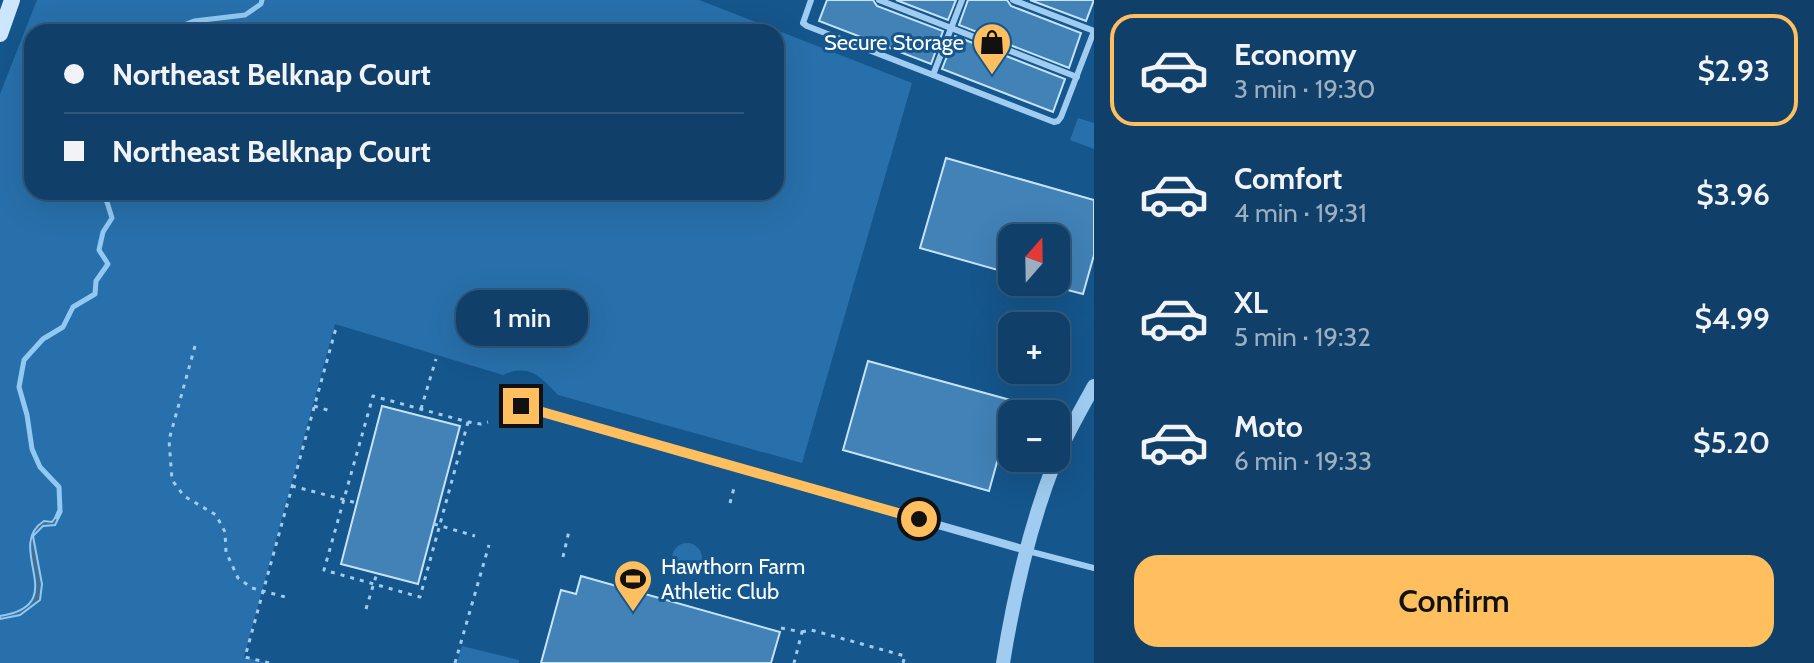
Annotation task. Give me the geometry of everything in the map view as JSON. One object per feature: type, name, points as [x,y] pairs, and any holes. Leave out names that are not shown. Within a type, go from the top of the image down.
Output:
[{"type":"main road","points":[[0,34],[12,0]]},
{"type":"street","points":[[1003,663],[1026,550],[1055,463],[1094,386]]},
{"type":"street","points":[[521,406],[1026,550]]},
{"type":"lane","points":[[811,0],[803,23],[807,26],[1058,121],[1094,31],[1013,0]]},
{"type":"lane","points":[[879,0],[1077,77]]},
{"type":"lane","points":[[933,75],[962,0]]},
{"type":"lane","points":[[1026,550],[1094,568]]},
{"type":"path","points":[[269,663],[245,657],[336,328]]},
{"type":"path","points":[[195,346],[169,440],[172,480],[184,496],[216,515],[225,532],[226,552],[238,578],[252,588],[289,598]]},
{"type":"path","points":[[421,409],[436,359]]},
{"type":"path","points":[[468,422],[436,525],[420,597],[324,570],[373,396],[468,422],[488,422]]},
{"type":"path","points":[[314,406],[331,411]]},
{"type":"path","points":[[292,486],[357,503]]},
{"type":"path","points":[[730,503],[734,488]]},
{"type":"path","points":[[436,525],[475,536]]},
{"type":"path","points":[[563,557],[569,531]]},
{"type":"path","points":[[455,663],[489,545]]},
{"type":"path","points":[[366,609],[377,573]]},
{"type":"path","points":[[781,628],[815,631],[905,656],[903,663]]},
{"type":"path","points":[[794,663],[802,632]]},
{"type":"shaded area","points":[[37,0],[699,0],[761,24],[28,24]]},
{"type":"shaded area","points":[[24,33],[24,200],[784,200],[784,33],[912,83],[802,463],[558,395],[540,378],[527,371],[503,375],[335,324],[244,657],[266,663],[0,663],[0,619],[20,615],[40,599],[42,584],[33,536],[43,526],[55,525],[58,514],[52,522],[44,521],[29,540],[35,578],[32,598],[16,612],[0,616],[0,94]]},
{"type":"shaded area","points":[[1078,118],[1094,123],[1094,149],[1070,140]]},
{"type":"shaded area","points":[[62,511],[55,525],[43,526],[33,536],[42,584],[40,600],[20,615],[0,619],[0,616],[21,610],[32,600],[35,588],[30,545],[33,532],[44,521],[52,522]]},
{"type":"shaded area","points":[[687,543],[698,547],[702,558],[698,569],[687,573],[676,569],[672,558],[676,547]]},
{"type":"shaded area","points":[[462,646],[519,660],[519,663],[457,663]]},
{"type":"building","points":[[827,0],[873,0],[877,6],[943,31],[931,64],[819,21]]},
{"type":"building","points":[[896,0],[956,0],[948,20]]},
{"type":"building","points":[[968,0],[1007,0],[1011,6],[1081,33],[1069,68],[959,25]]},
{"type":"building","points":[[1030,0],[1094,0],[1086,21]]},
{"type":"building","points":[[955,36],[1065,79],[1053,112],[942,69]]},
{"type":"building","points":[[946,158],[1094,200],[1094,255],[1083,294],[1070,291],[1070,224],[998,224],[998,270],[920,248]]},
{"type":"building","points":[[868,361],[1010,400],[998,400],[998,459],[989,491],[843,450]]},
{"type":"building","points":[[382,406],[460,426],[418,584],[341,564]]},
{"type":"building","name":"Hawthorn Farm Athletic Club","points":[[581,576],[780,632],[771,663],[541,663],[561,590],[576,594]]},
{"type":"waterway","points":[[186,24],[245,15],[262,0]]},
{"type":"waterway","points":[[57,517],[60,510],[59,487],[40,467],[32,449],[19,387],[24,360],[43,339],[63,327],[73,307],[95,294],[96,281],[108,264],[99,250],[103,232],[112,218],[106,200]]},
{"type":"place","name":"Secure Storage","points":[[992,76]]},
{"type":"place","name":"Hawthorn Farm Athletic Club","points":[[633,613]]},
{"type":"route","points":[[521,406],[919,519]]}]
